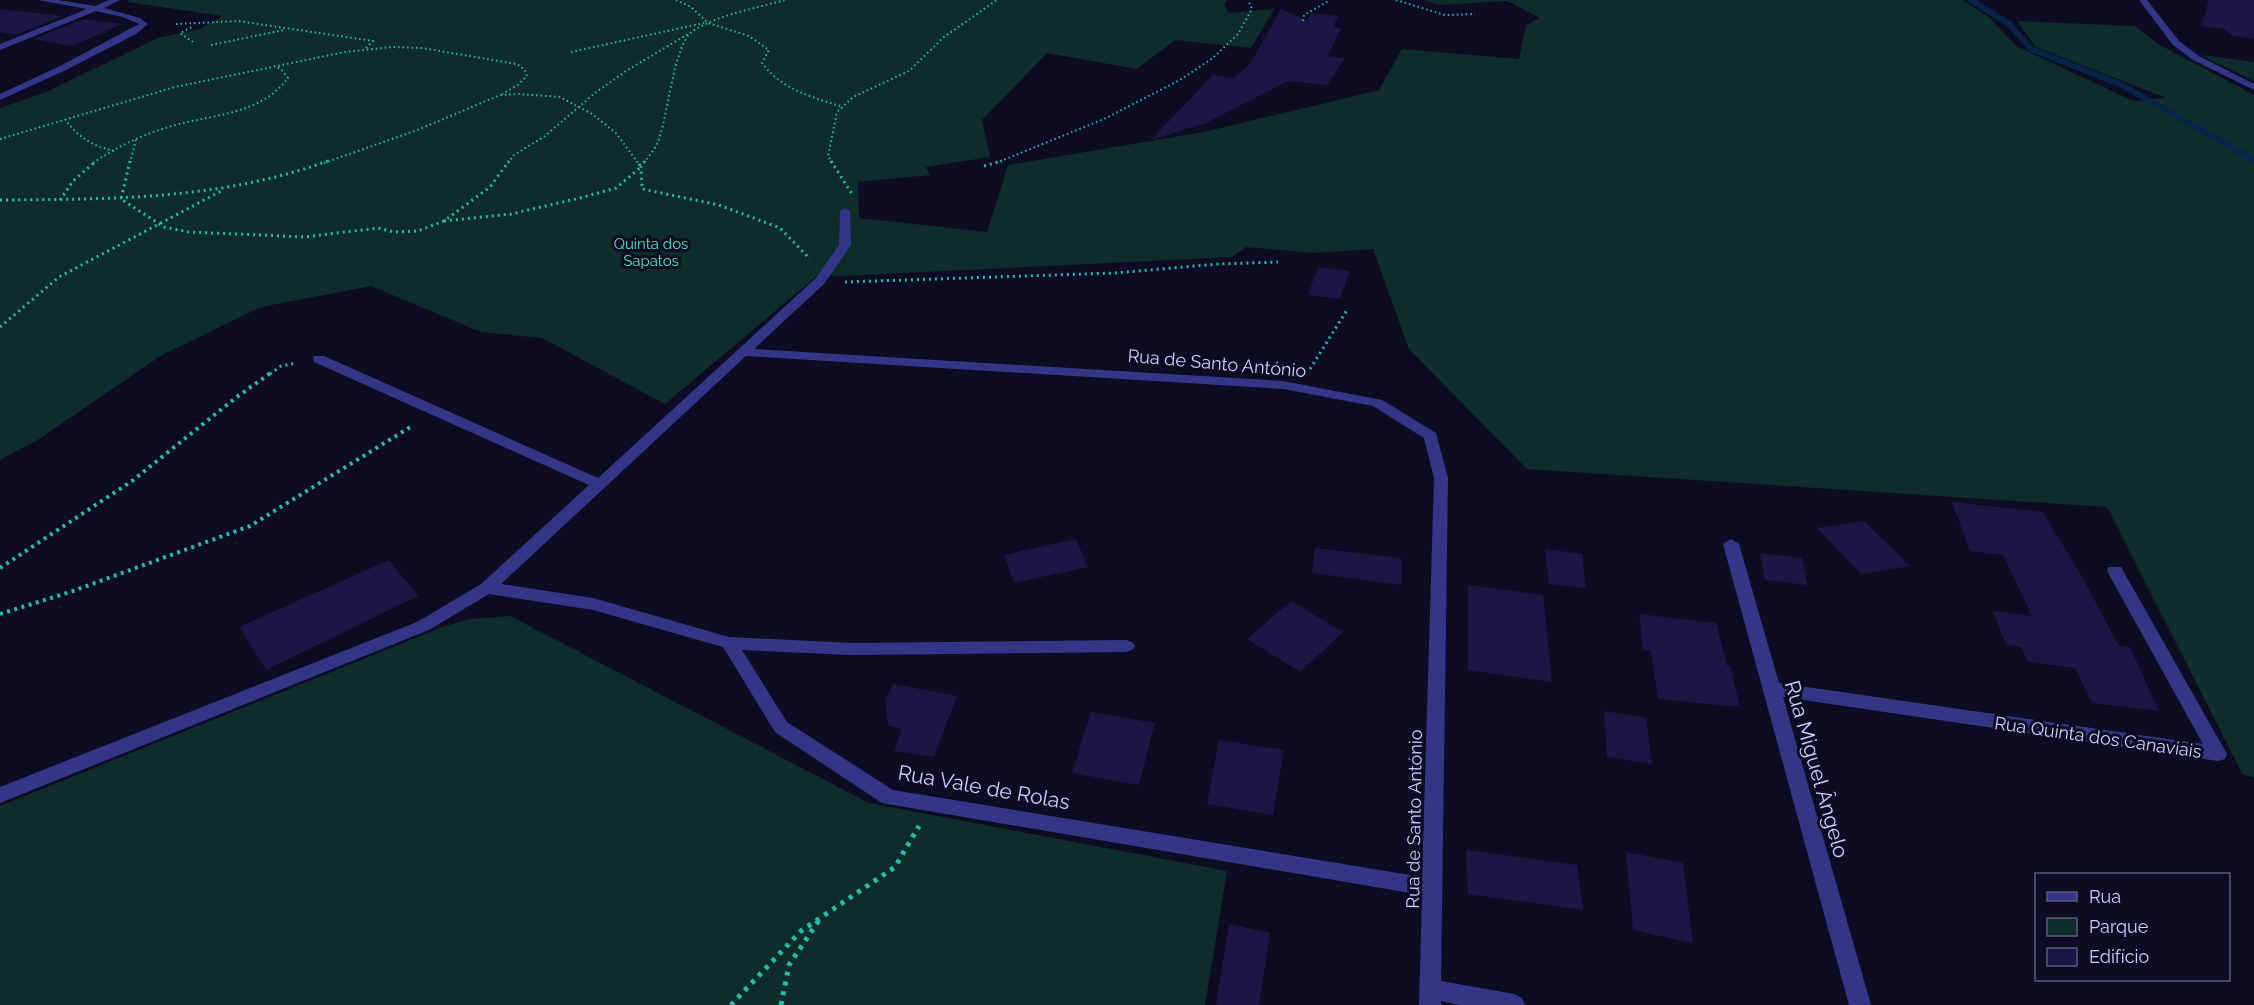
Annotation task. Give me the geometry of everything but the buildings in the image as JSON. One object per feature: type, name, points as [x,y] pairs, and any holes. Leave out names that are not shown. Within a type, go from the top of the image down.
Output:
[{"type":"street","points":[[0,97],[63,68],[144,24],[137,18],[42,0]]},
{"type":"street","points":[[0,47],[116,0]]},
{"type":"street","points":[[2142,0],[2176,43],[2196,58],[2254,87]]},
{"type":"street","points":[[0,795],[423,626],[487,588],[820,281],[845,244],[845,211]]},
{"type":"street","name":"Rua de Santo António","points":[[743,352],[1283,385],[1377,403],[1431,436],[1441,478],[1430,997]]},
{"type":"street","points":[[319,359],[599,484]]},
{"type":"street","name":"Rua Miguel Ângelo","points":[[1731,544],[1860,1005]]},
{"type":"street","name":"Rua Quinta dos Canaviais","points":[[1772,688],[2218,754],[2115,571]]},
{"type":"street","points":[[487,588],[593,604],[729,643],[851,649],[1126,646]]},
{"type":"street","name":"Rua Vale de Rolas","points":[[729,643],[781,727],[890,797],[1432,888]]},
{"type":"street","points":[[1430,997],[1514,1005]]},
{"type":"path","points":[[676,0],[691,7],[708,23],[749,36],[769,50],[762,63],[770,76],[784,87],[843,107]]},
{"type":"path","points":[[570,52],[669,29],[708,23],[785,0]]},
{"type":"path","points":[[845,211],[853,195],[828,156],[837,112],[853,97],[909,71],[944,37],[997,0]]},
{"type":"path","points":[[984,166],[1003,161],[1139,103],[1196,69],[1229,45],[1248,24],[1252,9],[1248,0]]},
{"type":"path","points":[[1303,21],[1304,15],[1330,0]]},
{"type":"path","points":[[1396,0],[1446,15],[1475,14]]},
{"type":"path","points":[[176,24],[195,25],[238,21],[373,42],[363,50]]},
{"type":"path","points":[[444,221],[490,187],[514,155],[545,136],[579,106],[626,71],[708,23]]},
{"type":"path","points":[[194,42],[180,33],[195,25]]},
{"type":"path","points":[[211,45],[287,29]]},
{"type":"path","points":[[121,200],[164,228],[189,232],[305,237],[378,228],[394,232],[418,231],[444,221],[511,214],[616,188],[641,167],[657,144],[679,58],[691,32]]},
{"type":"path","points":[[0,139],[140,96],[273,65],[363,50],[410,47],[517,64],[525,70],[527,76],[518,85],[501,95],[369,148],[292,174],[226,189],[121,200],[0,200]]},
{"type":"path","points":[[60,200],[72,181],[136,139],[261,101],[278,90],[288,78],[281,69],[273,65]]},
{"type":"path","points":[[501,95],[560,97],[579,106],[616,133],[641,167],[642,189],[719,205],[780,228],[804,255],[828,269],[839,282],[1115,273],[1278,262]]},
{"type":"path","points":[[65,118],[79,137],[101,149],[115,151]]},
{"type":"path","points":[[121,200],[136,139]]},
{"type":"path","points":[[0,327],[59,277],[157,223],[226,189]]},
{"type":"path","points":[[1299,388],[1347,310]]},
{"type":"path","points":[[0,568],[132,481],[238,396],[281,366],[319,359]]},
{"type":"path","points":[[0,614],[74,591],[250,526],[436,412]]},
{"type":"path","points":[[730,1005],[801,930],[896,867],[931,804]]},
{"type":"path","points":[[781,1005],[789,965],[820,918]]},
{"type":"green space","name":"Quinta dos Sapatos","points":[[129,0],[1228,0],[1224,4],[1228,13],[1274,9],[1251,48],[1175,40],[1137,69],[1047,53],[982,120],[990,157],[926,167],[930,175],[858,182],[859,218],[987,232],[1008,165],[1204,132],[1379,90],[1402,49],[1519,59],[1526,25],[1540,18],[1507,1],[1440,5],[1424,0],[1962,0],[1989,17],[2016,46],[2133,101],[2166,98],[2036,47],[2017,21],[2135,26],[2158,44],[2254,95],[2254,777],[2243,775],[2107,507],[1527,469],[1409,349],[1373,249],[1314,253],[1246,247],[1232,257],[842,276],[818,275],[665,404],[542,338],[481,332],[371,286],[261,307],[162,355],[39,439],[0,460],[0,108],[46,92],[158,38],[200,29],[222,16],[128,2]]},
{"type":"green space","points":[[2201,55],[2254,62],[2254,81]]},
{"type":"green space","points":[[510,616],[869,803],[1227,871],[1205,1005],[0,1005],[0,806],[442,627],[470,619]]},
{"type":"waterway","points":[[1971,0],[2009,24],[2031,49],[2122,85],[2254,160]]}]
